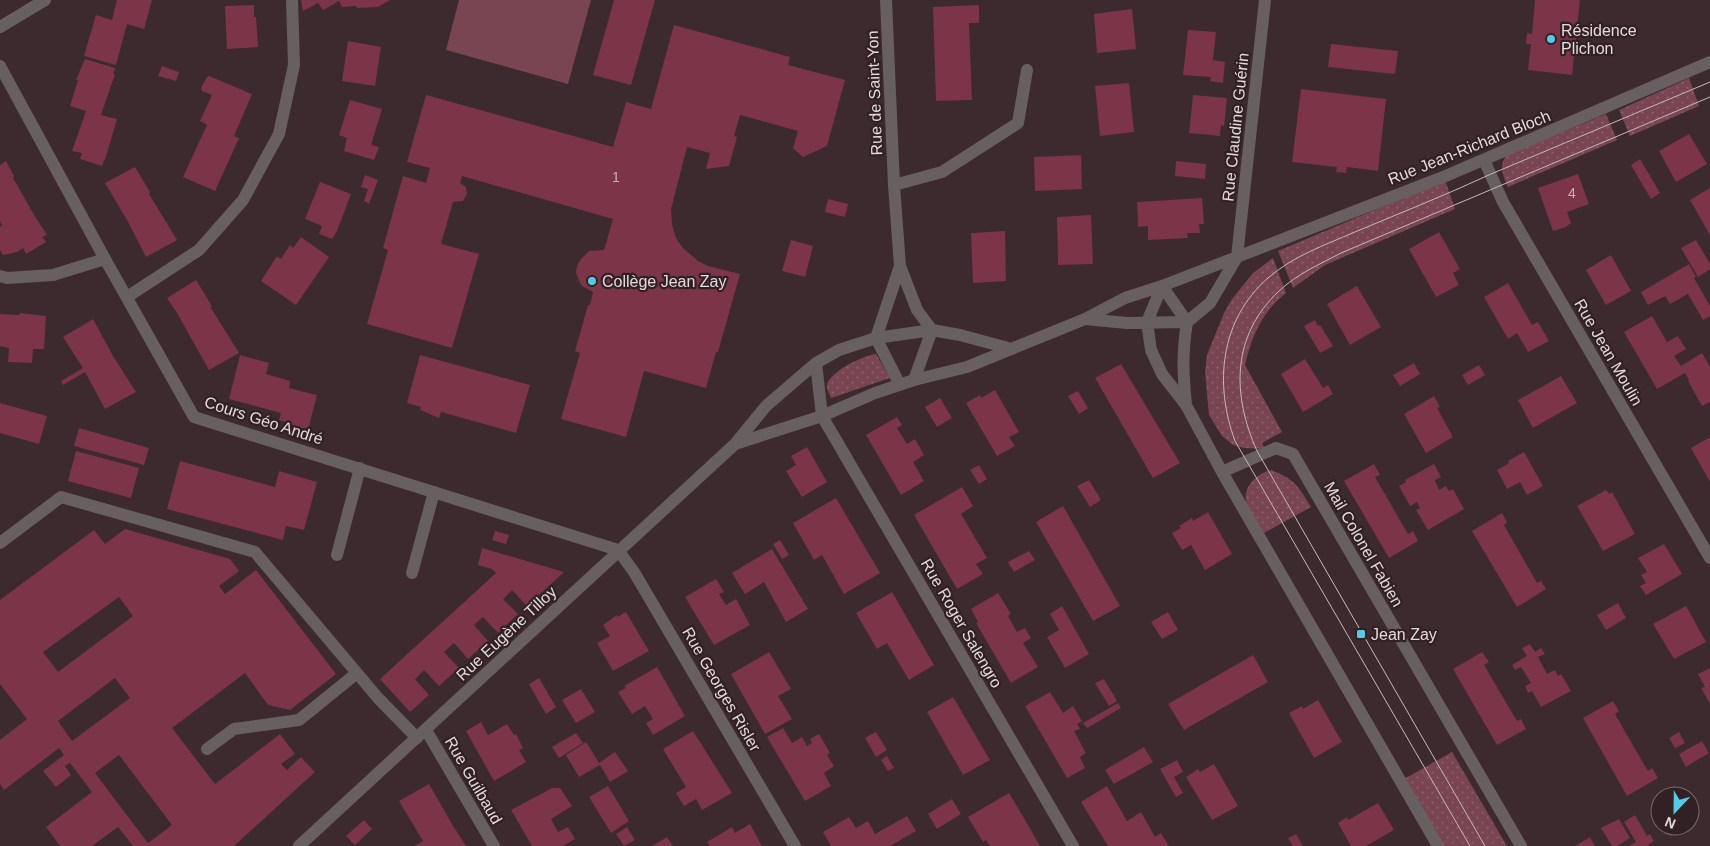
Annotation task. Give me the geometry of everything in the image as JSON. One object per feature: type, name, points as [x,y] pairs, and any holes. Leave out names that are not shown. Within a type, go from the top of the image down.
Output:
[{"type":"street","points":[[0,27],[45,0]]},
{"type":"street","points":[[127,297],[199,250],[243,200],[280,134],[294,65],[292,0]]},
{"type":"street","name":"Rue de Saint-Yon","points":[[886,0],[894,185],[900,266],[917,310],[932,330]]},
{"type":"street","name":"Rue Claudine Guérin","points":[[1238,257],[1265,0]]},
{"type":"street","name":"Rue Jean-Richard Bloch","points":[[1238,257],[1484,160],[1710,62]]},
{"type":"street","name":"Cours Géo André","points":[[0,66],[104,259],[194,416],[618,550]]},
{"type":"street","points":[[894,185],[942,172],[1018,123],[1027,70]]},
{"type":"street","name":"Rue Jean Moulin","points":[[1484,160],[1500,195],[1710,558]]},
{"type":"street","points":[[1187,322],[1210,303],[1238,257]]},
{"type":"street","name":"Rue Eugène Tilloy","points":[[735,444],[822,416],[875,393],[914,380],[967,367],[1085,319],[1125,298],[1238,257]]},
{"type":"street","points":[[0,276],[7,278],[53,275],[104,259]]},
{"type":"street","name":"Rue de Saint-Yon","points":[[876,338],[900,266]]},
{"type":"street","points":[[1162,286],[1147,322],[1151,350],[1162,374],[1186,405],[1222,472],[1438,846]]},
{"type":"street","points":[[1162,286],[1187,322],[1183,357],[1186,405]]},
{"type":"street","name":"Rue Eugène Tilloy","points":[[1085,319],[1128,323],[1187,322]]},
{"type":"street","points":[[914,380],[932,330]]},
{"type":"street","name":"Rue Eugène Tilloy","points":[[299,846],[735,444],[766,406],[816,364],[839,350],[876,338],[932,330],[960,335],[1012,349]]},
{"type":"street","points":[[876,338],[900,385]]},
{"type":"street","points":[[816,364],[822,416]]},
{"type":"street","name":"Rue Roger Salengro","points":[[822,416],[1073,846]]},
{"type":"street","name":"Mail Colonel Fabien","points":[[1222,472],[1276,448],[1293,454],[1521,846]]},
{"type":"street","points":[[337,555],[360,468]]},
{"type":"street","points":[[412,573],[434,492]]},
{"type":"street","name":"Rue Guilbaud","points":[[0,542],[61,497],[255,552],[378,698],[421,734],[494,846]]},
{"type":"street","name":"Rue Georges Risler","points":[[618,550],[639,580],[795,846]]},
{"type":"street","points":[[206,749],[234,730],[299,720],[358,674]]},
{"type":"shaded area","points":[[459,0],[591,0],[568,84],[446,50]]},
{"type":"shaded area","points":[[1689,78],[1699,106],[1630,136],[1619,110]]},
{"type":"shaded area","points":[[1606,114],[1617,140],[1508,187],[1502,166],[1507,155]]},
{"type":"shaded area","points":[[1445,180],[1455,209],[1325,265],[1293,288],[1278,251]]},
{"type":"shaded area","points":[[1273,258],[1286,293],[1264,316],[1251,344],[1245,365],[1282,432],[1262,443],[1265,449],[1244,448],[1233,445],[1222,436],[1209,415],[1205,372],[1207,355],[1224,313],[1232,299],[1253,273]]},
{"type":"shaded area","points":[[876,354],[890,378],[831,398],[827,387],[828,382],[833,376],[855,361]]},
{"type":"shaded area","points":[[1271,470],[1291,480],[1311,507],[1264,533],[1247,505],[1246,493],[1255,478]]},
{"type":"shaded area","points":[[1452,752],[1507,846],[1444,846],[1404,779]]},
{"type":"building","points":[[117,0],[152,0],[144,29],[127,24],[116,65],[84,56],[96,15],[112,20]]},
{"type":"building","points":[[301,0],[390,0],[378,7],[357,8],[356,6],[342,7],[339,1],[323,10],[318,3],[303,11]]},
{"type":"building","points":[[614,0],[655,0],[631,85],[593,75]]},
{"type":"building","name":"Résidence Plichon","points":[[1535,0],[1580,0],[1572,75],[1528,70],[1531,44],[1526,44],[1527,33],[1532,34]]},
{"type":"building","points":[[254,5],[258,47],[227,49],[225,6]]},
{"type":"building","points":[[979,5],[979,23],[969,23],[972,100],[936,101],[933,7]]},
{"type":"building","points":[[1132,9],[1136,49],[1097,53],[1094,14]]},
{"type":"building","points":[[674,25],[790,57],[788,65],[845,80],[827,146],[803,157],[793,148],[798,131],[740,115],[734,136],[737,137],[729,166],[706,169],[710,153],[687,147],[671,209],[672,225],[676,238],[683,248],[698,261],[708,266],[740,274],[706,388],[644,371],[626,437],[561,419],[580,353],[575,351],[593,292],[580,283],[576,273],[577,266],[589,251],[604,250],[613,219],[462,176],[460,183],[466,187],[467,194],[463,201],[453,202],[441,244],[479,254],[452,348],[367,324],[388,250],[383,248],[403,176],[426,183],[430,168],[407,162],[426,95],[613,147],[626,102],[651,109]]},
{"type":"building","points":[[1188,30],[1216,32],[1213,60],[1225,62],[1223,83],[1210,81],[1211,77],[1183,75]]},
{"type":"building","points":[[348,41],[381,47],[375,86],[342,81]]},
{"type":"building","points":[[1331,44],[1398,51],[1395,74],[1328,67]]},
{"type":"building","points":[[85,59],[115,68],[113,74],[115,74],[101,115],[117,119],[102,166],[80,159],[82,153],[72,151],[86,111],[70,106],[78,80],[76,80]]},
{"type":"building","points":[[162,66],[179,72],[176,81],[158,76]]},
{"type":"building","points":[[209,76],[252,94],[234,136],[239,138],[215,191],[183,177],[207,125],[200,121],[212,95],[202,91],[201,88]]},
{"type":"building","points":[[1129,83],[1134,132],[1100,136],[1095,86]]},
{"type":"building","points":[[1301,89],[1386,99],[1378,171],[1347,167],[1346,173],[1336,172],[1337,167],[1292,162]]},
{"type":"building","points":[[1193,95],[1227,98],[1224,126],[1221,125],[1220,136],[1189,133]]},
{"type":"building","points":[[350,100],[382,109],[371,145],[379,147],[374,160],[344,151],[347,138],[339,135]]},
{"type":"building","points":[[1689,134],[1707,164],[1676,182],[1659,151]]},
{"type":"building","points":[[1081,155],[1082,189],[1035,191],[1034,157]]},
{"type":"building","points":[[1640,159],[1660,193],[1651,199],[1631,165]]},
{"type":"building","points":[[6,161],[14,176],[13,178],[47,235],[42,237],[46,242],[26,254],[23,248],[17,252],[3,255],[0,250],[0,227],[2,226],[0,221],[0,165]]},
{"type":"building","points":[[1176,161],[1206,164],[1205,179],[1175,176]]},
{"type":"building","points":[[135,167],[177,240],[146,257],[105,183]]},
{"type":"building","points":[[1578,174],[1589,204],[1567,212],[1571,223],[1566,227],[1553,231],[1538,188]]},
{"type":"building","points":[[365,175],[378,180],[369,204],[364,201],[368,189],[361,187]]},
{"type":"building","points":[[320,182],[351,194],[332,239],[319,234],[322,226],[305,219]]},
{"type":"building","points":[[1710,188],[1710,235],[1690,200]]},
{"type":"building","points":[[1202,198],[1204,224],[1199,224],[1200,233],[1187,233],[1188,238],[1148,240],[1148,226],[1138,227],[1137,202]]},
{"type":"building","points":[[828,199],[848,204],[845,217],[825,212]]},
{"type":"building","points":[[1091,215],[1093,264],[1058,265],[1057,217]]},
{"type":"building","points":[[1005,231],[1006,281],[973,283],[971,233]]},
{"type":"building","points":[[1439,232],[1460,269],[1453,273],[1459,285],[1436,297],[1409,249]]},
{"type":"building","points":[[301,237],[329,257],[296,305],[261,281],[277,256],[281,259],[290,245],[293,248]]},
{"type":"building","points":[[791,240],[813,246],[805,277],[782,271]]},
{"type":"building","points":[[1696,240],[1710,264],[1710,269],[1698,277],[1681,248]]},
{"type":"building","points":[[1611,255],[1631,291],[1606,305],[1586,270]]},
{"type":"building","points":[[1689,264],[1696,277],[1694,278],[1710,306],[1710,316],[1703,320],[1688,294],[1670,304],[1665,296],[1648,305],[1641,292]]},
{"type":"building","points":[[196,280],[239,353],[209,370],[167,298]]},
{"type":"building","points":[[1508,283],[1532,325],[1538,322],[1549,341],[1528,352],[1517,333],[1508,339],[1484,297]]},
{"type":"building","points":[[1357,286],[1381,327],[1350,345],[1327,304]]},
{"type":"building","points":[[20,313],[46,316],[44,349],[33,349],[32,363],[8,362],[9,348],[0,346],[0,314],[19,315]]},
{"type":"building","points":[[1652,316],[1667,342],[1678,336],[1686,349],[1674,356],[1681,366],[1702,353],[1710,367],[1710,402],[1702,406],[1685,373],[1657,389],[1624,332]]},
{"type":"building","points":[[93,319],[113,356],[136,392],[105,409],[85,372],[63,385],[61,381],[83,368],[63,337]]},
{"type":"building","points":[[1315,320],[1333,346],[1320,353],[1304,326]]},
{"type":"building","points":[[240,355],[269,363],[266,374],[290,381],[289,388],[317,395],[308,430],[279,420],[281,413],[229,399]]},
{"type":"building","points":[[420,355],[530,385],[516,433],[441,412],[439,418],[420,410],[421,407],[407,403]]},
{"type":"building","points":[[1305,359],[1323,388],[1328,385],[1333,394],[1303,412],[1281,374]]},
{"type":"building","points":[[1414,363],[1420,374],[1400,386],[1393,375]]},
{"type":"building","points":[[1121,364],[1180,463],[1153,478],[1095,378]]},
{"type":"building","points":[[1479,365],[1485,375],[1468,385],[1462,375]]},
{"type":"building","points":[[1561,376],[1577,403],[1533,428],[1518,400]]},
{"type":"building","points":[[995,390],[1019,432],[1009,437],[1015,446],[997,456],[966,403],[980,395],[981,398]]},
{"type":"building","points":[[1078,391],[1088,408],[1079,414],[1068,396]]},
{"type":"building","points":[[1434,396],[1440,407],[1437,408],[1453,437],[1426,453],[1404,414]]},
{"type":"building","points":[[940,398],[952,418],[937,427],[925,407]]},
{"type":"building","points":[[0,403],[47,416],[39,444],[0,433]]},
{"type":"building","points":[[897,417],[902,425],[897,428],[907,444],[915,439],[924,455],[913,462],[924,481],[901,495],[866,435]]},
{"type":"building","points":[[79,428],[149,448],[144,465],[74,446]]},
{"type":"building","points":[[1710,437],[1710,482],[1691,448]]},
{"type":"building","points":[[807,447],[827,482],[802,497],[786,471],[796,465],[791,456]]},
{"type":"building","points":[[76,451],[139,468],[131,498],[68,481]]},
{"type":"building","points":[[1524,452],[1543,486],[1527,495],[1520,482],[1507,489],[1497,470]]},
{"type":"building","points":[[180,461],[275,487],[279,471],[317,482],[304,530],[286,526],[283,540],[167,509]]},
{"type":"building","points":[[1374,464],[1380,475],[1375,477],[1408,534],[1413,531],[1418,541],[1389,558],[1344,481]]},
{"type":"building","points":[[1434,464],[1441,477],[1435,480],[1439,490],[1446,486],[1449,491],[1453,489],[1464,509],[1428,530],[1416,510],[1420,508],[1417,502],[1410,506],[1399,486],[1406,482],[1405,480]]},
{"type":"building","points":[[979,465],[987,479],[979,484],[970,470]]},
{"type":"building","points":[[1089,480],[1101,500],[1090,507],[1077,486]]},
{"type":"building","points":[[962,487],[973,506],[961,514],[987,558],[976,564],[983,574],[957,589],[914,515]]},
{"type":"building","points":[[1606,490],[1609,494],[1612,492],[1635,534],[1603,551],[1577,506]]},
{"type":"building","points":[[836,498],[880,573],[844,594],[822,555],[814,560],[793,523]]},
{"type":"building","points":[[1063,506],[1120,606],[1093,621],[1036,522]]},
{"type":"building","points":[[1208,512],[1232,554],[1205,570],[1191,545],[1182,550],[1172,533],[1192,518],[1193,521]]},
{"type":"building","points":[[1502,513],[1507,522],[1504,525],[1537,583],[1541,581],[1546,589],[1517,607],[1472,531]]},
{"type":"building","points":[[125,529],[230,559],[239,571],[219,586],[225,594],[256,570],[336,674],[290,710],[268,705],[245,673],[172,728],[215,784],[280,734],[295,754],[281,764],[287,770],[301,757],[315,772],[234,846],[133,846],[118,827],[92,846],[60,846],[46,827],[92,792],[70,763],[65,766],[71,775],[56,787],[43,771],[64,755],[59,748],[4,790],[0,784],[0,740],[27,719],[0,684],[0,600],[94,530],[105,544]],"holes":[[[119,597],[133,616],[58,672],[43,652]],[[115,678],[130,698],[72,741],[58,721]],[[119,755],[172,825],[148,843],[95,773]]]},
{"type":"building","points":[[495,531],[509,535],[506,544],[492,540]]},
{"type":"building","points":[[780,540],[789,555],[782,559],[773,544]]},
{"type":"building","points":[[1664,544],[1682,574],[1646,595],[1640,586],[1646,583],[1641,575],[1647,572],[1638,558]]},
{"type":"building","points":[[482,548],[564,572],[527,606],[512,590],[503,599],[518,614],[498,633],[483,617],[474,625],[488,641],[468,659],[454,643],[444,652],[459,668],[439,686],[424,670],[415,679],[429,695],[410,712],[380,679],[496,573],[492,569],[478,565]]},
{"type":"building","points":[[772,549],[808,609],[786,622],[764,582],[745,594],[732,573]]},
{"type":"building","points":[[1029,551],[1035,560],[1014,572],[1008,562]]},
{"type":"building","points":[[716,579],[724,592],[719,594],[726,605],[736,599],[750,625],[714,645],[685,597]]},
{"type":"building","points":[[892,592],[934,665],[909,680],[887,643],[877,649],[856,613]]},
{"type":"building","points":[[998,593],[1011,614],[1008,616],[1017,632],[1025,628],[1031,638],[1023,643],[1038,667],[1011,683],[976,623],[978,622],[971,609]]},
{"type":"building","points":[[1618,603],[1626,618],[1606,630],[1597,615]]},
{"type":"building","points":[[1062,606],[1089,654],[1065,668],[1047,637],[1059,630],[1050,614]]},
{"type":"building","points":[[1686,606],[1706,642],[1674,659],[1653,624]]},
{"type":"building","points":[[626,612],[649,651],[613,671],[597,643],[610,636],[603,625],[617,615],[617,617]]},
{"type":"building","points":[[1168,612],[1178,630],[1162,639],[1151,622]]},
{"type":"building","points":[[1530,644],[1535,652],[1541,648],[1545,654],[1538,657],[1547,674],[1555,670],[1558,676],[1561,674],[1571,691],[1541,707],[1532,691],[1528,693],[1525,686],[1531,683],[1521,667],[1515,670],[1512,665],[1527,656],[1522,648]]},
{"type":"building","points":[[769,652],[791,689],[778,696],[792,719],[765,734],[731,674]]},
{"type":"building","points":[[1482,652],[1489,662],[1484,665],[1517,721],[1521,719],[1526,729],[1497,745],[1453,669]]},
{"type":"building","points":[[1253,655],[1268,682],[1184,730],[1168,704]]},
{"type":"building","points":[[657,667],[685,716],[653,735],[646,723],[653,719],[645,706],[632,714],[618,692],[626,688],[624,686]]},
{"type":"building","points":[[1710,668],[1710,704],[1701,688],[1705,687],[1698,674]]},
{"type":"building","points":[[539,678],[556,707],[546,714],[529,684]]},
{"type":"building","points":[[1104,679],[1117,701],[1109,706],[1095,683]]},
{"type":"building","points":[[581,689],[595,712],[576,723],[562,700]]},
{"type":"building","points":[[1050,692],[1063,713],[1073,706],[1082,721],[1077,724],[1080,729],[1074,731],[1086,753],[1080,757],[1085,768],[1067,778],[1025,706]]},
{"type":"building","points":[[953,697],[990,760],[963,775],[927,712]]},
{"type":"building","points":[[1318,700],[1342,742],[1314,758],[1289,713],[1302,706],[1303,709]]},
{"type":"building","points":[[1613,701],[1619,711],[1615,714],[1631,742],[1648,771],[1652,768],[1658,778],[1627,796],[1583,718]]},
{"type":"building","points":[[1118,703],[1121,708],[1087,728],[1083,723]]},
{"type":"building","points":[[481,722],[488,735],[507,724],[514,735],[516,734],[523,748],[519,750],[526,762],[494,781],[466,731]]},
{"type":"building","points":[[783,728],[792,743],[802,737],[807,746],[812,743],[810,739],[819,734],[830,753],[827,755],[834,766],[824,773],[831,786],[805,801],[767,737]]},
{"type":"building","points":[[693,731],[732,793],[702,810],[696,799],[684,806],[676,793],[686,787],[663,749]]},
{"type":"building","points":[[876,732],[887,750],[876,757],[865,738]]},
{"type":"building","points":[[1679,732],[1685,743],[1675,748],[1669,738]]},
{"type":"building","points":[[576,733],[583,743],[559,758],[552,747]]},
{"type":"building","points":[[1702,741],[1709,753],[1686,767],[1679,754]]},
{"type":"building","points":[[586,742],[599,763],[615,752],[628,771],[610,782],[600,765],[579,777],[566,755]]},
{"type":"building","points":[[1144,747],[1153,762],[1114,784],[1105,770]]},
{"type":"building","points":[[887,756],[894,768],[888,771],[881,760]]},
{"type":"building","points":[[1177,760],[1183,772],[1174,777],[1183,793],[1176,797],[1160,769]]},
{"type":"building","points":[[1214,764],[1238,806],[1212,820],[1186,777],[1198,769],[1200,772]]},
{"type":"building","points":[[429,784],[466,846],[414,846],[423,841],[399,801]]},
{"type":"building","points":[[608,786],[629,821],[611,833],[589,797]]},
{"type":"building","points":[[1107,786],[1127,821],[1141,812],[1155,837],[1161,833],[1169,846],[1108,846],[1081,802]]},
{"type":"building","points":[[552,788],[560,788],[572,806],[551,819],[558,832],[568,827],[575,839],[563,846],[532,846],[511,810]]},
{"type":"building","points":[[1009,793],[1040,846],[990,846],[986,840],[983,842],[968,817]]},
{"type":"building","points":[[952,799],[961,814],[937,829],[928,814]]},
{"type":"building","points":[[1378,803],[1394,830],[1366,846],[1351,846],[1338,823],[1347,817],[1348,820]]},
{"type":"building","points":[[1635,815],[1647,836],[1650,834],[1654,841],[1649,846],[1629,846],[1636,842],[1624,822]]},
{"type":"building","points":[[907,816],[916,831],[890,846],[831,846],[823,832],[849,817],[856,828],[868,821],[875,834]]},
{"type":"building","points":[[1619,819],[1630,838],[1617,846],[1612,846],[1601,828]]},
{"type":"building","points":[[364,820],[372,829],[355,845],[346,836]]},
{"type":"building","points":[[750,824],[762,846],[710,846],[707,842],[732,827],[735,833]]},
{"type":"building","points":[[627,827],[635,840],[624,846],[616,834]]},
{"type":"building","points":[[1296,834],[1303,846],[1293,846],[1288,838]]},
{"type":"building","points":[[667,837],[673,846],[652,846]]},
{"type":"building","points":[[1590,837],[1595,846],[1575,846]]},
{"type":"tram line","points":[[1470,846],[1235,441],[1228,419],[1224,375],[1231,333],[1240,313],[1252,295],[1268,278],[1299,257],[1710,82]]},
{"type":"tram line","points":[[1485,846],[1257,451],[1243,409],[1240,388],[1244,347],[1252,327],[1263,308],[1286,285],[1317,265],[1341,253],[1710,97]]},
{"type":"place","name":"Résidence Plichon","points":[[1551,39]]},
{"type":"place","name":"Collège Jean Zay","points":[[592,281]]},
{"type":"place","name":"Jean Zay","points":[[1361,634]]}]
